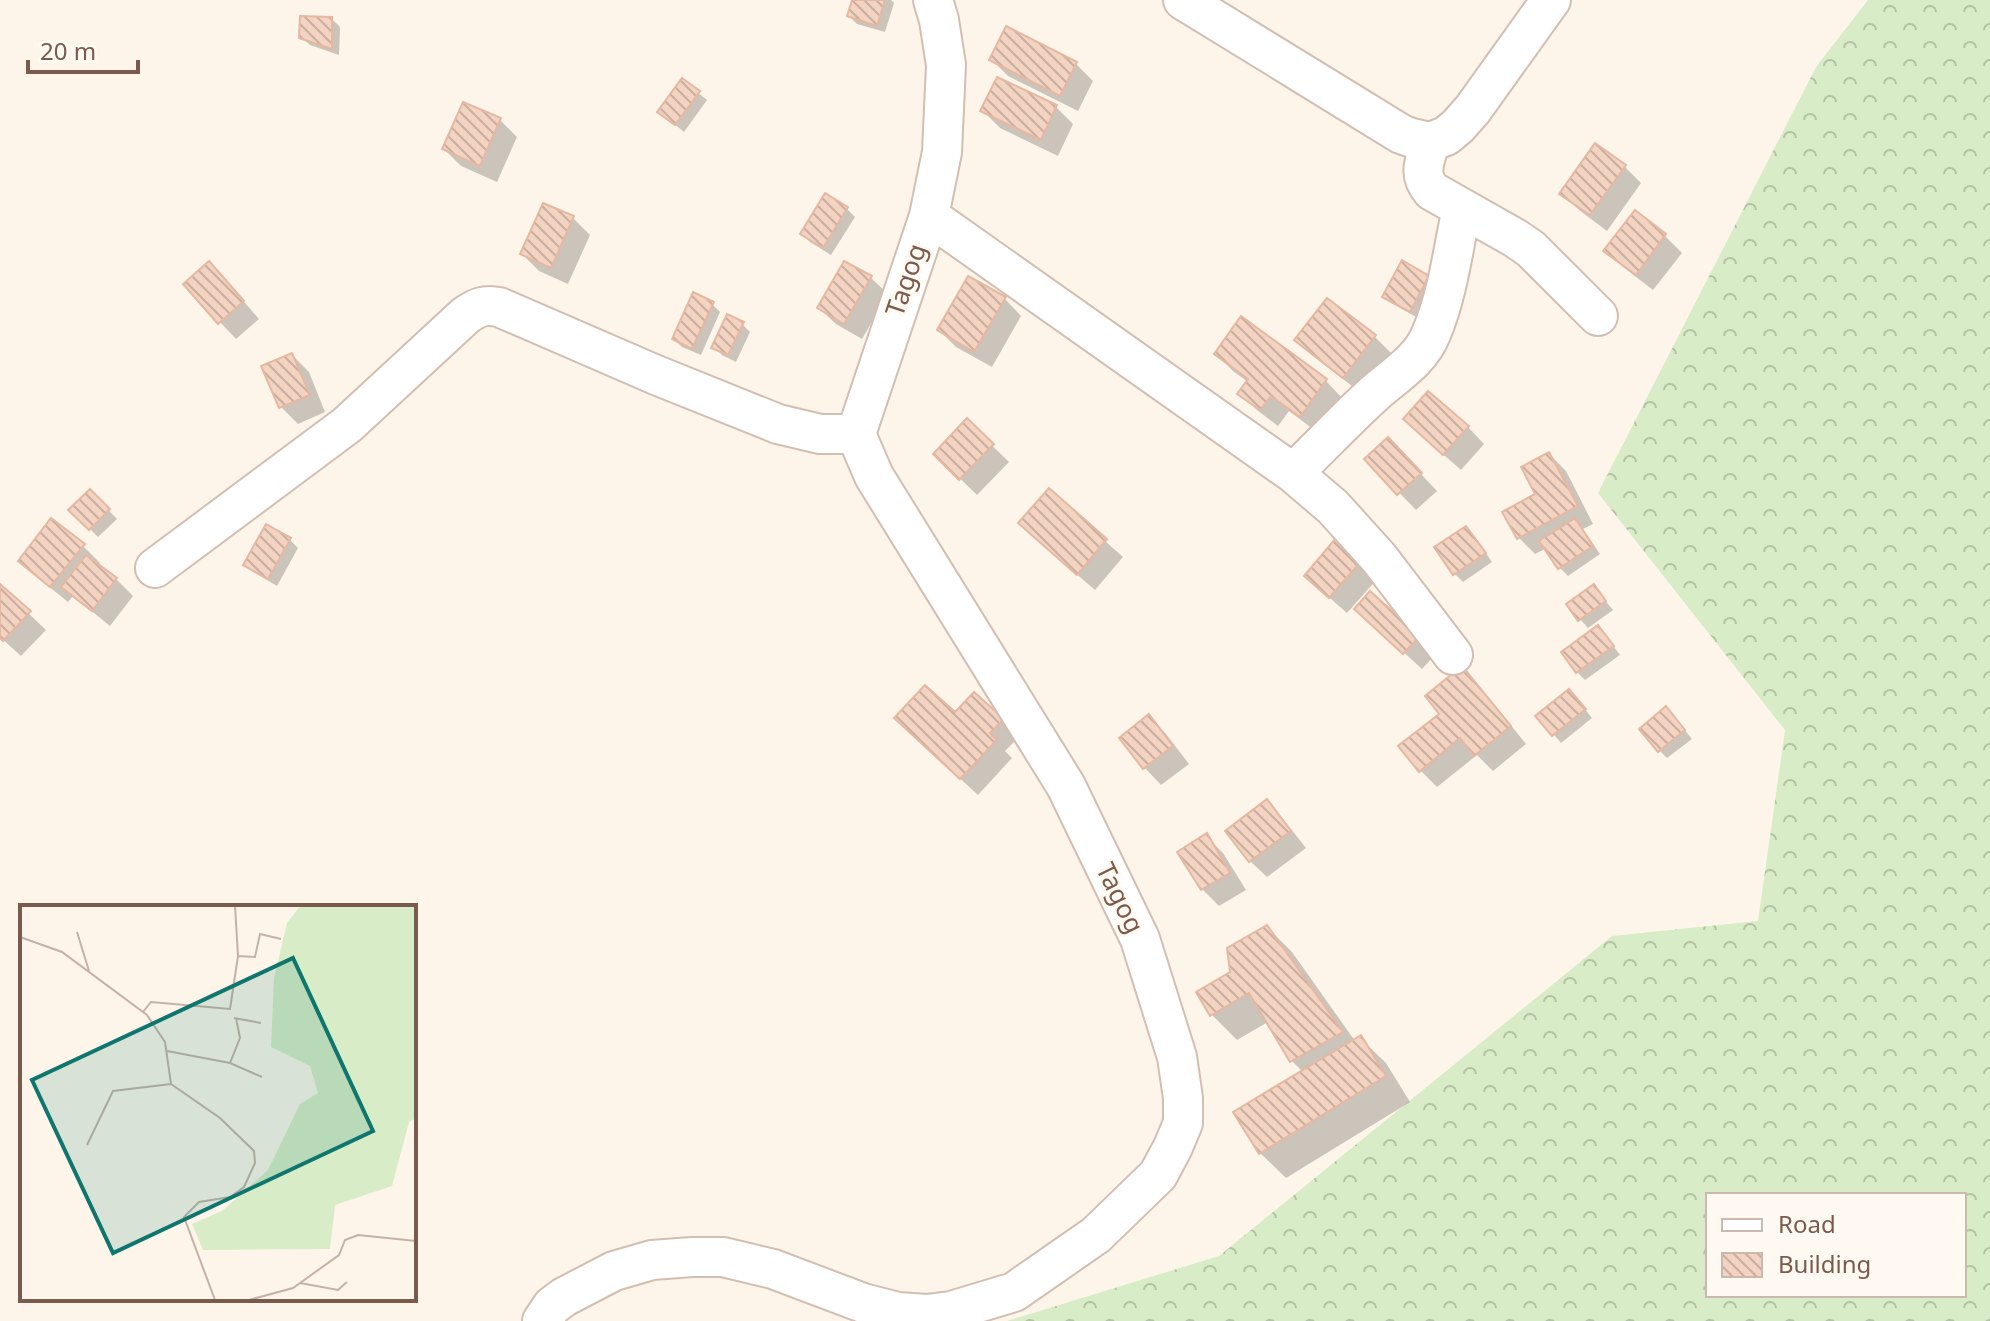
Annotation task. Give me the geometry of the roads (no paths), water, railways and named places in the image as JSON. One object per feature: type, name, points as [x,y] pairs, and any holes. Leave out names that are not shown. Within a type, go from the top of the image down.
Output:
[{"type":"street","name":"Tagog","points":[[542,1321],[552,1306],[564,1297],[614,1271],[652,1260],[692,1257],[723,1257],[773,1269],[863,1303],[898,1312],[926,1314],[951,1311],[1002,1296],[1014,1292],[1096,1235],[1158,1175],[1183,1123],[1177,1057],[1140,939],[1066,786],[874,476],[856,434],[929,216],[942,152],[946,65],[933,0]]},
{"type":"street","points":[[1183,0],[1401,134],[1430,142],[1446,136],[1466,117],[1551,0]]},
{"type":"street","points":[[1430,142],[1422,173],[1432,191],[1531,249],[1598,316]]},
{"type":"street","points":[[1293,473],[1406,368],[1423,348],[1431,335],[1443,298],[1462,208]]},
{"type":"street","points":[[929,216],[1293,473],[1333,507],[1379,558],[1453,655]]},
{"type":"street","points":[[155,568],[347,425],[478,307],[489,305],[517,314],[778,424],[820,434],[856,434]]}]
